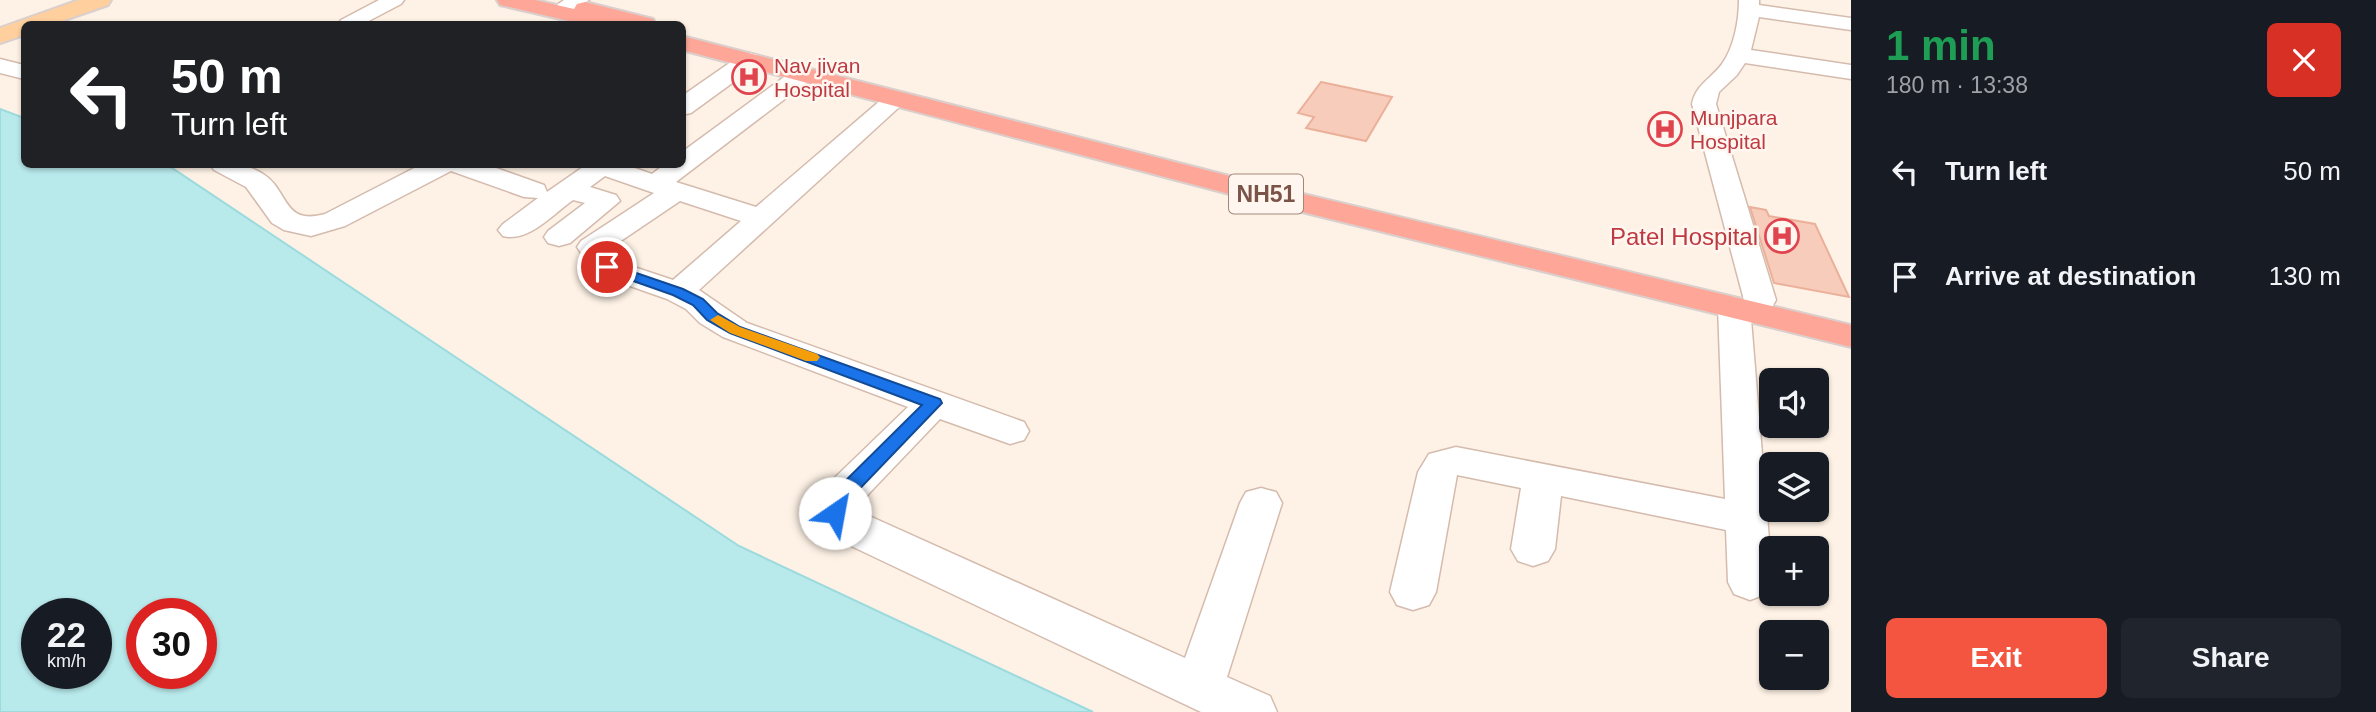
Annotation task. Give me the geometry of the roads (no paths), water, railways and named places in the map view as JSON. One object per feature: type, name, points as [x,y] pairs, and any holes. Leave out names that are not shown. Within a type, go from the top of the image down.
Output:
[{"type":"highway","points":[[508,0],[563,4],[633,21]]},
{"type":"highway","points":[[563,4],[601,21]]},
{"type":"highway","name":"NH51","points":[[686,35],[1747,304],[1851,336]]},
{"type":"highway","name":"NH51","points":[[686,44],[1248,190],[1747,304],[1851,321]]},
{"type":"main road","points":[[41,21],[100,0]]},
{"type":"main road","points":[[0,36],[21,28]]},
{"type":"street","points":[[354,21],[394,0]]},
{"type":"street","points":[[1750,582],[1746,519],[1747,304],[1704,104],[1707,89],[1732,66],[1747,33],[1750,5],[1846,13]]},
{"type":"street","points":[[1737,55],[1851,72]]},
{"type":"street","points":[[686,105],[749,60]]},
{"type":"street","points":[[0,66],[21,71]]},
{"type":"street","points":[[803,74],[666,187],[599,257],[698,302],[712,316],[735,330],[1010,431]]},
{"type":"street","points":[[678,292],[896,99]]},
{"type":"street","points":[[231,168],[256,181],[282,217],[295,224],[311,227],[335,220],[436,168]]},
{"type":"street","points":[[469,168],[534,191]]},
{"type":"street","points":[[513,230],[596,168]]},
{"type":"street","points":[[609,168],[760,218]]},
{"type":"street","points":[[559,237],[606,201],[570,190]]},
{"type":"street","points":[[934,403],[836,502],[835,513],[843,524],[1252,712]]},
{"type":"street","points":[[1413,592],[1438,472],[1443,464],[1456,461],[1746,519]]},
{"type":"street","points":[[1533,549],[1543,478]]},
{"type":"street","points":[[1199,688],[1261,503]]},
{"type":"water","points":[[0,109],[21,117],[21,168],[172,168],[739,546],[1093,712],[0,712]]},
{"type":"place","name":"Nav jivan Hospital","points":[[749,77]]},
{"type":"place","name":"Munjpara Hospital","points":[[1665,129]]},
{"type":"place","name":"Patel Hospital","points":[[1782,236]]}]
